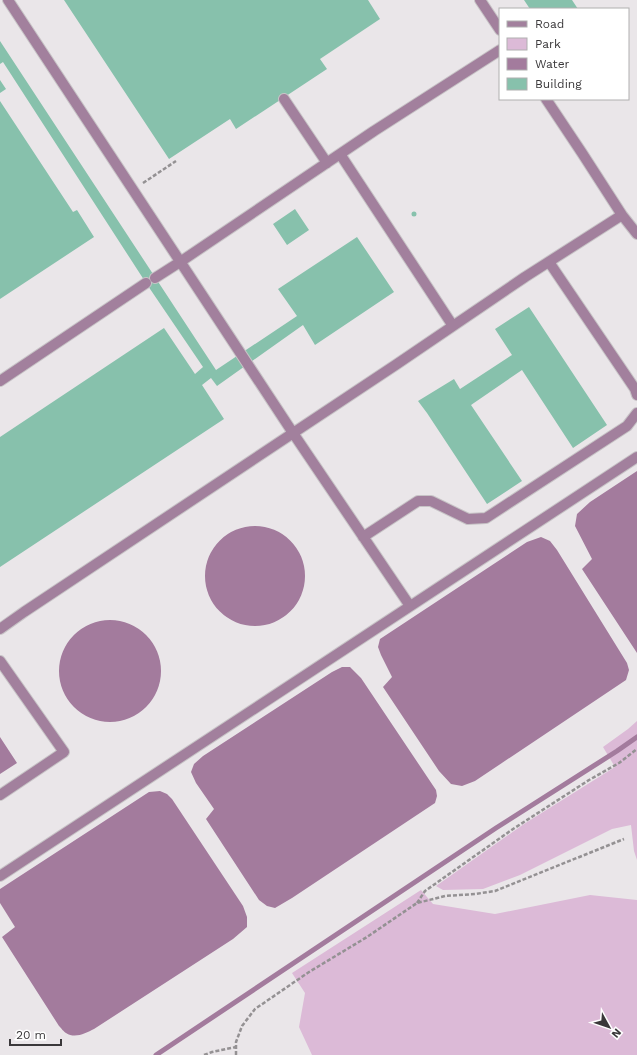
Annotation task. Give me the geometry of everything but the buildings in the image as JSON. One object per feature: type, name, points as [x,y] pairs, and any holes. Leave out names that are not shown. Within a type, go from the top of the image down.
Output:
[{"type":"lane","points":[[8,0],[293,433],[410,606]]},
{"type":"lane","points":[[480,0],[499,28]]},
{"type":"lane","points":[[0,380],[180,262],[340,154],[499,51]]},
{"type":"lane","points":[[284,99],[327,163]]},
{"type":"lane","points":[[547,100],[622,215],[637,234]]},
{"type":"lane","points":[[340,154],[453,326]]},
{"type":"lane","points":[[0,629],[518,281],[622,215]]},
{"type":"lane","points":[[549,262],[635,389],[637,395]]},
{"type":"lane","points":[[363,537],[418,502],[431,501],[468,520],[486,518],[627,426],[637,413]]},
{"type":"lane","points":[[0,876],[637,456]]},
{"type":"lane","points":[[0,661],[64,752],[0,795]]},
{"type":"path","points":[[133,189],[176,161]]},
{"type":"path","points":[[417,903],[425,891],[513,829],[589,780],[619,763],[637,749]]},
{"type":"path","points":[[236,1055],[236,1042],[242,1026],[255,1009],[309,972],[417,903],[445,896],[495,891],[624,839]]},
{"type":"path","points":[[204,1055],[236,1047]]},
{"type":"green space","points":[[637,721],[637,860],[634,851],[631,825],[612,829],[520,875],[483,889],[443,890],[436,886],[524,824],[615,767],[603,747]]},
{"type":"green space","points":[[421,890],[433,904],[495,914],[590,895],[637,900],[637,1055],[312,1055],[299,1027],[305,993],[292,973]]},
{"type":"water","points":[[637,471],[637,653],[582,569],[592,559],[575,526],[577,514],[590,502]]},
{"type":"water","points":[[255,526],[274,529],[291,540],[302,557],[305,576],[302,595],[291,612],[274,623],[255,626],[236,623],[219,612],[208,595],[205,576],[208,557],[219,540],[236,529]]},
{"type":"water","points":[[541,537],[550,541],[557,550],[627,663],[629,670],[626,680],[475,781],[462,786],[451,784],[439,771],[383,687],[392,677],[378,647],[380,639],[527,542]]},
{"type":"water","points":[[110,620],[129,624],[146,635],[157,652],[161,671],[157,690],[146,707],[129,718],[110,722],[91,718],[74,707],[63,690],[59,671],[63,652],[74,635],[91,624]]},
{"type":"water","points":[[342,667],[350,667],[361,678],[436,790],[437,796],[435,803],[292,898],[275,908],[267,906],[259,900],[206,819],[214,809],[196,783],[191,772],[194,764],[203,756]]},
{"type":"water","points":[[0,737],[17,763],[0,774]]},
{"type":"water","points":[[160,791],[167,794],[172,799],[243,906],[247,917],[247,927],[233,939],[94,1029],[80,1035],[69,1035],[59,1026],[2,937],[15,927],[0,903],[0,889],[149,792]]},
{"type":"waterway","points":[[156,1055],[496,828],[637,737]]}]
